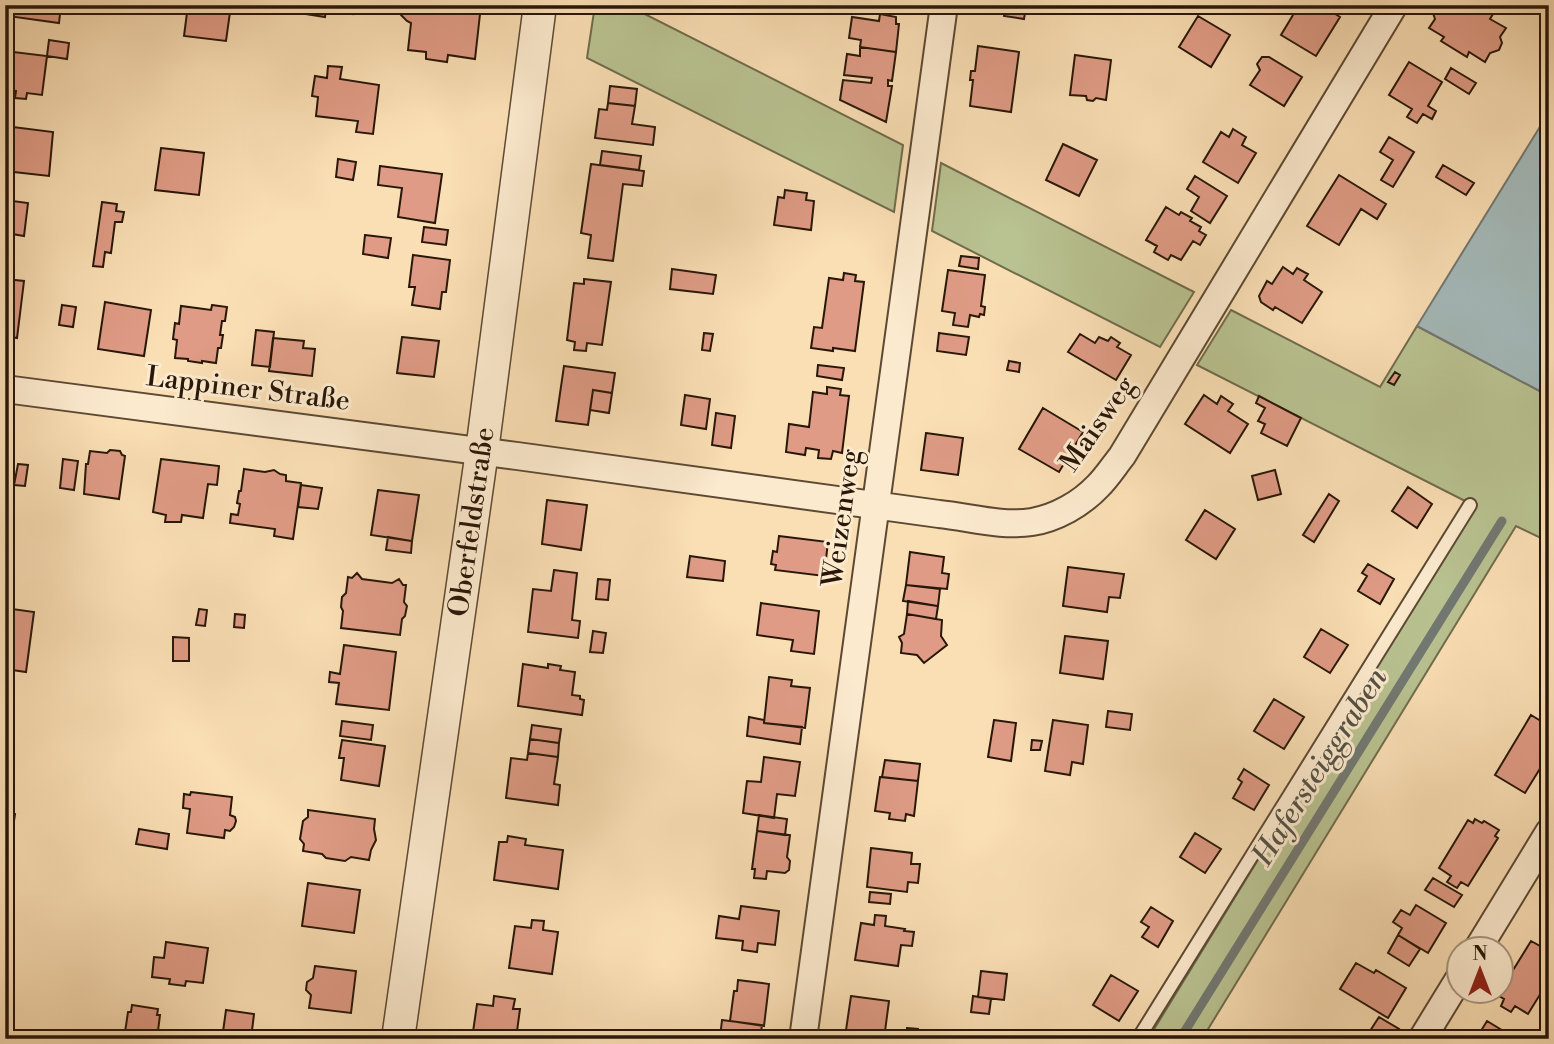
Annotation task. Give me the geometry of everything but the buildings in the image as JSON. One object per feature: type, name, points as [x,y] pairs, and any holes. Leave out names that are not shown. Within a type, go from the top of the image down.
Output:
[{"type":"street","name":"Oberfeldstraße","points":[[398,1039],[482,452],[540,5]]},
{"type":"street","name":"Weizenweg","points":[[803,1039],[944,5]]},
{"type":"street","name":"Maisweg","points":[[482,452],[1004,523],[1032,522],[1059,513],[1081,502],[1100,485],[1122,456],[1394,5]]},
{"type":"street","name":"Lappiner Straße","points":[[5,389],[482,452]]},
{"type":"street","points":[[1486,936],[1549,832]]},
{"type":"street","points":[[1422,1039],[1446,1000]]},
{"type":"lane","points":[[1138,1039],[1470,505]]},
{"type":"green space","points":[[595,5],[627,5],[903,145],[894,212],[587,58]]},
{"type":"green space","points":[[941,163],[1194,292],[1160,347],[932,231]]},
{"type":"green space","points":[[1231,310],[1380,387],[1417,326],[1549,396],[1549,542],[1516,526],[1202,1039],[1148,1039],[1475,506],[1197,365]]},
{"type":"shaded area","points":[[1549,112],[1549,396],[1417,326]]},
{"type":"waterway","name":"Hafersteiggraben","points":[[1180,1039],[1502,521]]}]
